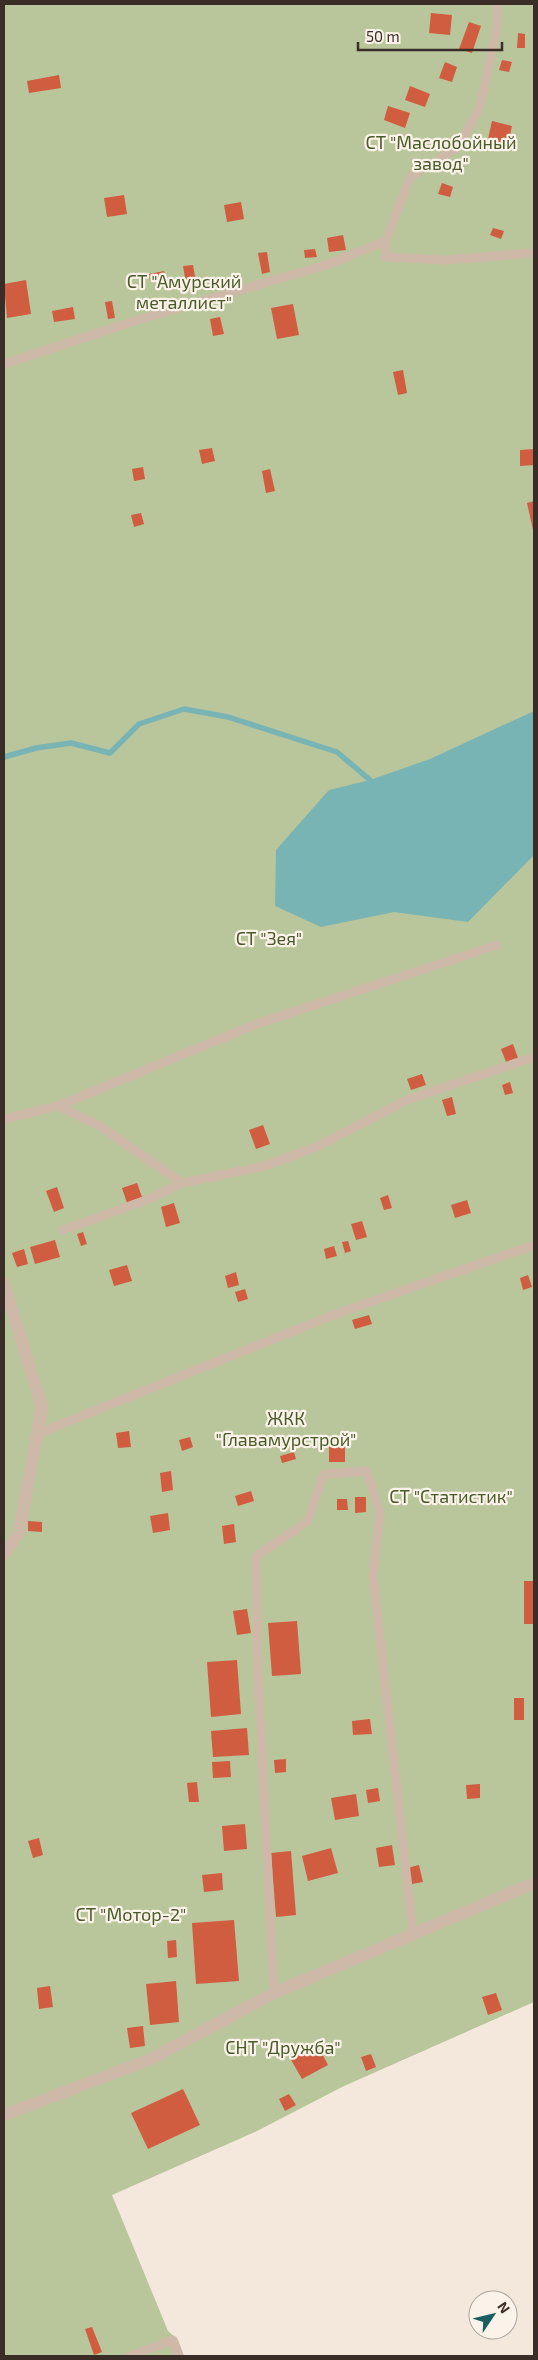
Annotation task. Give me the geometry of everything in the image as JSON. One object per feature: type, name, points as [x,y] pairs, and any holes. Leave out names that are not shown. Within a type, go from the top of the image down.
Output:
[{"type":"street","points":[[4,1283],[42,1406],[19,1533],[4,1554]]},
{"type":"street","points":[[4,2115],[150,2059],[274,1993],[534,1883]]},
{"type":"lane","points":[[498,4],[497,26],[480,107],[458,147],[410,177],[386,241],[386,257],[445,260],[534,253]]},
{"type":"lane","points":[[4,364],[141,319],[326,265],[386,241]]},
{"type":"lane","points":[[4,1119],[58,1106],[254,1025],[497,945]]},
{"type":"lane","points":[[63,1230],[149,1199],[182,1183],[265,1166],[316,1147],[407,1100],[534,1057]]},
{"type":"lane","points":[[58,1106],[100,1126],[182,1183]]},
{"type":"lane","points":[[37,1434],[333,1315],[534,1244]]},
{"type":"lane","points":[[274,1993],[258,1676],[256,1556],[307,1522],[324,1474],[367,1470],[380,1513],[373,1575],[413,1933]]},
{"type":"lane","points":[[130,2356],[173,2340],[179,2356]]},
{"type":"green space","points":[[4,4],[534,4],[534,2002],[344,2086],[257,2131],[112,2195],[168,2331],[178,2340],[184,2356],[4,2356]]},
{"type":"water","points":[[534,711],[534,855],[468,922],[394,912],[321,927],[275,906],[276,850],[329,790],[370,780],[430,759]]},
{"type":"building","points":[[431,13],[452,15],[450,35],[429,33]]},
{"type":"building","points":[[469,22],[481,26],[472,53],[459,49]]},
{"type":"building","points":[[518,33],[525,34],[525,48],[517,48]]},
{"type":"building","points":[[502,60],[512,62],[509,72],[499,70]]},
{"type":"building","points":[[445,62],[457,67],[452,82],[439,78]]},
{"type":"building","points":[[59,75],[61,88],[29,93],[27,81]]},
{"type":"building","points":[[410,86],[430,94],[425,107],[405,100]]},
{"type":"building","points":[[388,106],[410,113],[405,128],[384,120]]},
{"type":"building","points":[[492,121],[512,126],[508,144],[488,139]]},
{"type":"building","points":[[442,183],[453,187],[450,197],[438,194]]},
{"type":"building","points":[[124,195],[127,214],[107,217],[104,198]]},
{"type":"building","points":[[241,202],[244,219],[227,222],[224,205]]},
{"type":"building","points":[[493,228],[504,231],[501,239],[490,235]]},
{"type":"building","points":[[343,235],[346,250],[329,252],[327,238]]},
{"type":"building","points":[[315,249],[317,257],[305,258],[304,250]]},
{"type":"building","points":[[267,252],[270,272],[262,274],[258,253]]},
{"type":"building","points":[[193,265],[196,282],[186,283],[183,266]]},
{"type":"building","points":[[164,271],[166,278],[150,281],[149,274]]},
{"type":"building","points":[[26,280],[31,314],[7,318],[4,284]]},
{"type":"building","points":[[112,301],[115,318],[108,319],[105,302]]},
{"type":"building","points":[[293,304],[299,335],[277,339],[271,308]]},
{"type":"building","points":[[73,307],[75,319],[54,322],[52,311]]},
{"type":"building","points":[[220,317],[224,334],[213,336],[210,319]]},
{"type":"building","points":[[403,370],[407,393],[398,395],[393,372]]},
{"type":"building","points":[[212,448],[215,461],[202,464],[199,450]]},
{"type":"building","points":[[534,449],[534,465],[520,466],[520,450]]},
{"type":"building","points":[[143,467],[145,479],[134,481],[132,469]]},
{"type":"building","points":[[270,469],[275,491],[266,493],[262,471]]},
{"type":"building","points":[[534,501],[534,530],[533,530],[527,503]]},
{"type":"building","points":[[141,513],[144,524],[134,527],[131,515]]},
{"type":"building","points":[[513,1044],[518,1058],[506,1062],[501,1049]]},
{"type":"building","points":[[422,1074],[426,1085],[411,1090],[407,1079]]},
{"type":"building","points":[[510,1082],[513,1093],[505,1095],[502,1085]]},
{"type":"building","points":[[452,1097],[456,1114],[447,1116],[442,1100]]},
{"type":"building","points":[[263,1125],[270,1144],[256,1149],[249,1130]]},
{"type":"building","points":[[137,1183],[142,1197],[127,1203],[122,1188]]},
{"type":"building","points":[[57,1187],[64,1208],[54,1212],[46,1191]]},
{"type":"building","points":[[388,1195],[392,1208],[384,1210],[380,1198]]},
{"type":"building","points":[[467,1200],[471,1213],[455,1218],[451,1205]]},
{"type":"building","points":[[174,1203],[180,1223],[166,1227],[161,1207]]},
{"type":"building","points":[[362,1221],[367,1237],[356,1240],[351,1224]]},
{"type":"building","points":[[83,1232],[87,1244],[81,1246],[77,1234]]},
{"type":"building","points":[[55,1240],[60,1257],[35,1264],[30,1247]]},
{"type":"building","points":[[348,1241],[351,1251],[345,1253],[342,1242]]},
{"type":"building","points":[[334,1246],[337,1256],[326,1259],[324,1249]]},
{"type":"building","points":[[24,1249],[28,1264],[17,1267],[12,1253]]},
{"type":"building","points":[[127,1265],[132,1281],[114,1286],[109,1270]]},
{"type":"building","points":[[236,1272],[239,1285],[228,1288],[225,1276]]},
{"type":"building","points":[[528,1275],[532,1287],[523,1290],[520,1278]]},
{"type":"building","points":[[245,1289],[248,1299],[238,1302],[235,1292]]},
{"type":"building","points":[[369,1315],[372,1324],[355,1329],[352,1320]]},
{"type":"building","points":[[129,1431],[131,1447],[118,1448],[116,1433]]},
{"type":"building","points":[[190,1437],[193,1447],[182,1451],[179,1440]]},
{"type":"building","points":[[329,1445],[345,1445],[345,1462],[329,1462]]},
{"type":"building","points":[[294,1452],[296,1459],[282,1463],[280,1456]]},
{"type":"building","points":[[171,1471],[173,1490],[162,1492],[160,1473]]},
{"type":"building","points":[[251,1491],[254,1501],[238,1506],[235,1496]]},
{"type":"building","points":[[355,1497],[366,1497],[366,1512],[355,1513]]},
{"type":"building","points":[[337,1499],[347,1499],[348,1510],[337,1510]]},
{"type":"building","points":[[168,1513],[170,1530],[153,1533],[150,1516]]},
{"type":"building","points":[[28,1521],[42,1522],[42,1532],[28,1531]]},
{"type":"building","points":[[234,1524],[236,1542],[224,1544],[222,1526]]},
{"type":"building","points":[[524,1581],[534,1581],[534,1624],[524,1624]]},
{"type":"building","points":[[247,1609],[251,1633],[237,1635],[233,1611]]},
{"type":"building","points":[[297,1621],[301,1674],[272,1676],[268,1623]]},
{"type":"building","points":[[237,1660],[241,1714],[211,1717],[207,1662]]},
{"type":"building","points":[[514,1698],[524,1698],[524,1720],[514,1720]]},
{"type":"building","points":[[370,1719],[372,1734],[353,1735],[352,1721]]},
{"type":"building","points":[[247,1728],[249,1755],[213,1757],[211,1731]]},
{"type":"building","points":[[286,1759],[286,1772],[275,1773],[274,1760]]},
{"type":"building","points":[[230,1761],[231,1777],[213,1778],[212,1762]]},
{"type":"building","points":[[197,1782],[199,1802],[189,1802],[187,1783]]},
{"type":"building","points":[[480,1784],[480,1798],[467,1799],[466,1785]]},
{"type":"building","points":[[378,1788],[380,1801],[368,1803],[366,1790]]},
{"type":"building","points":[[356,1794],[359,1816],[335,1820],[331,1798]]},
{"type":"building","points":[[245,1824],[247,1849],[224,1851],[222,1826]]},
{"type":"building","points":[[39,1838],[43,1855],[33,1858],[28,1841]]},
{"type":"building","points":[[392,1845],[395,1865],[379,1867],[376,1848]]},
{"type":"building","points":[[331,1848],[338,1873],[308,1881],[302,1856]]},
{"type":"building","points":[[291,1851],[296,1915],[276,1917],[271,1853]]},
{"type":"building","points":[[419,1865],[423,1882],[412,1884],[407,1868]]},
{"type":"building","points":[[222,1873],[223,1890],[204,1892],[202,1875]]},
{"type":"building","points":[[234,1920],[239,1981],[196,1984],[192,1923]]},
{"type":"building","points":[[176,1940],[177,1957],[168,1958],[167,1941]]},
{"type":"building","points":[[176,1981],[179,2022],[150,2025],[146,1984]]},
{"type":"building","points":[[50,1986],[53,2007],[39,2009],[37,1988]]},
{"type":"building","points":[[496,1993],[502,2010],[488,2015],[482,1997]]},
{"type":"building","points":[[143,2026],[145,2046],[130,2048],[127,2028]]},
{"type":"building","points":[[317,2044],[328,2065],[302,2079],[290,2058]]},
{"type":"building","points":[[371,2054],[376,2067],[366,2071],[361,2057]]},
{"type":"building","points":[[183,2089],[200,2125],[148,2149],[131,2113]]},
{"type":"building","points":[[289,2094],[296,2105],[285,2111],[279,2099]]},
{"type":"building","points":[[92,2327],[102,2352],[94,2355],[85,2329]]},
{"type":"waterway","points":[[4,757],[36,748],[71,743],[110,753],[139,724],[184,709],[228,717],[337,752],[370,780]]},
{"type":"park label","name":"СТ \"Маслобойный завод\"","points":[[441,153]]},
{"type":"park label","name":"СТ \"Амурский металлист\"","points":[[184,292]]},
{"type":"park label","name":"СТ \"Зея\"","points":[[269,939]]},
{"type":"park label","name":"ЖКК \"Главамурстрой\"","points":[[286,1429]]},
{"type":"park label","name":"СТ \"Статистик\"","points":[[451,1497]]},
{"type":"park label","name":"СТ \"Мотор-2\"","points":[[131,1915]]},
{"type":"park label","name":"СНТ \"Дружба\"","points":[[283,2048]]}]
